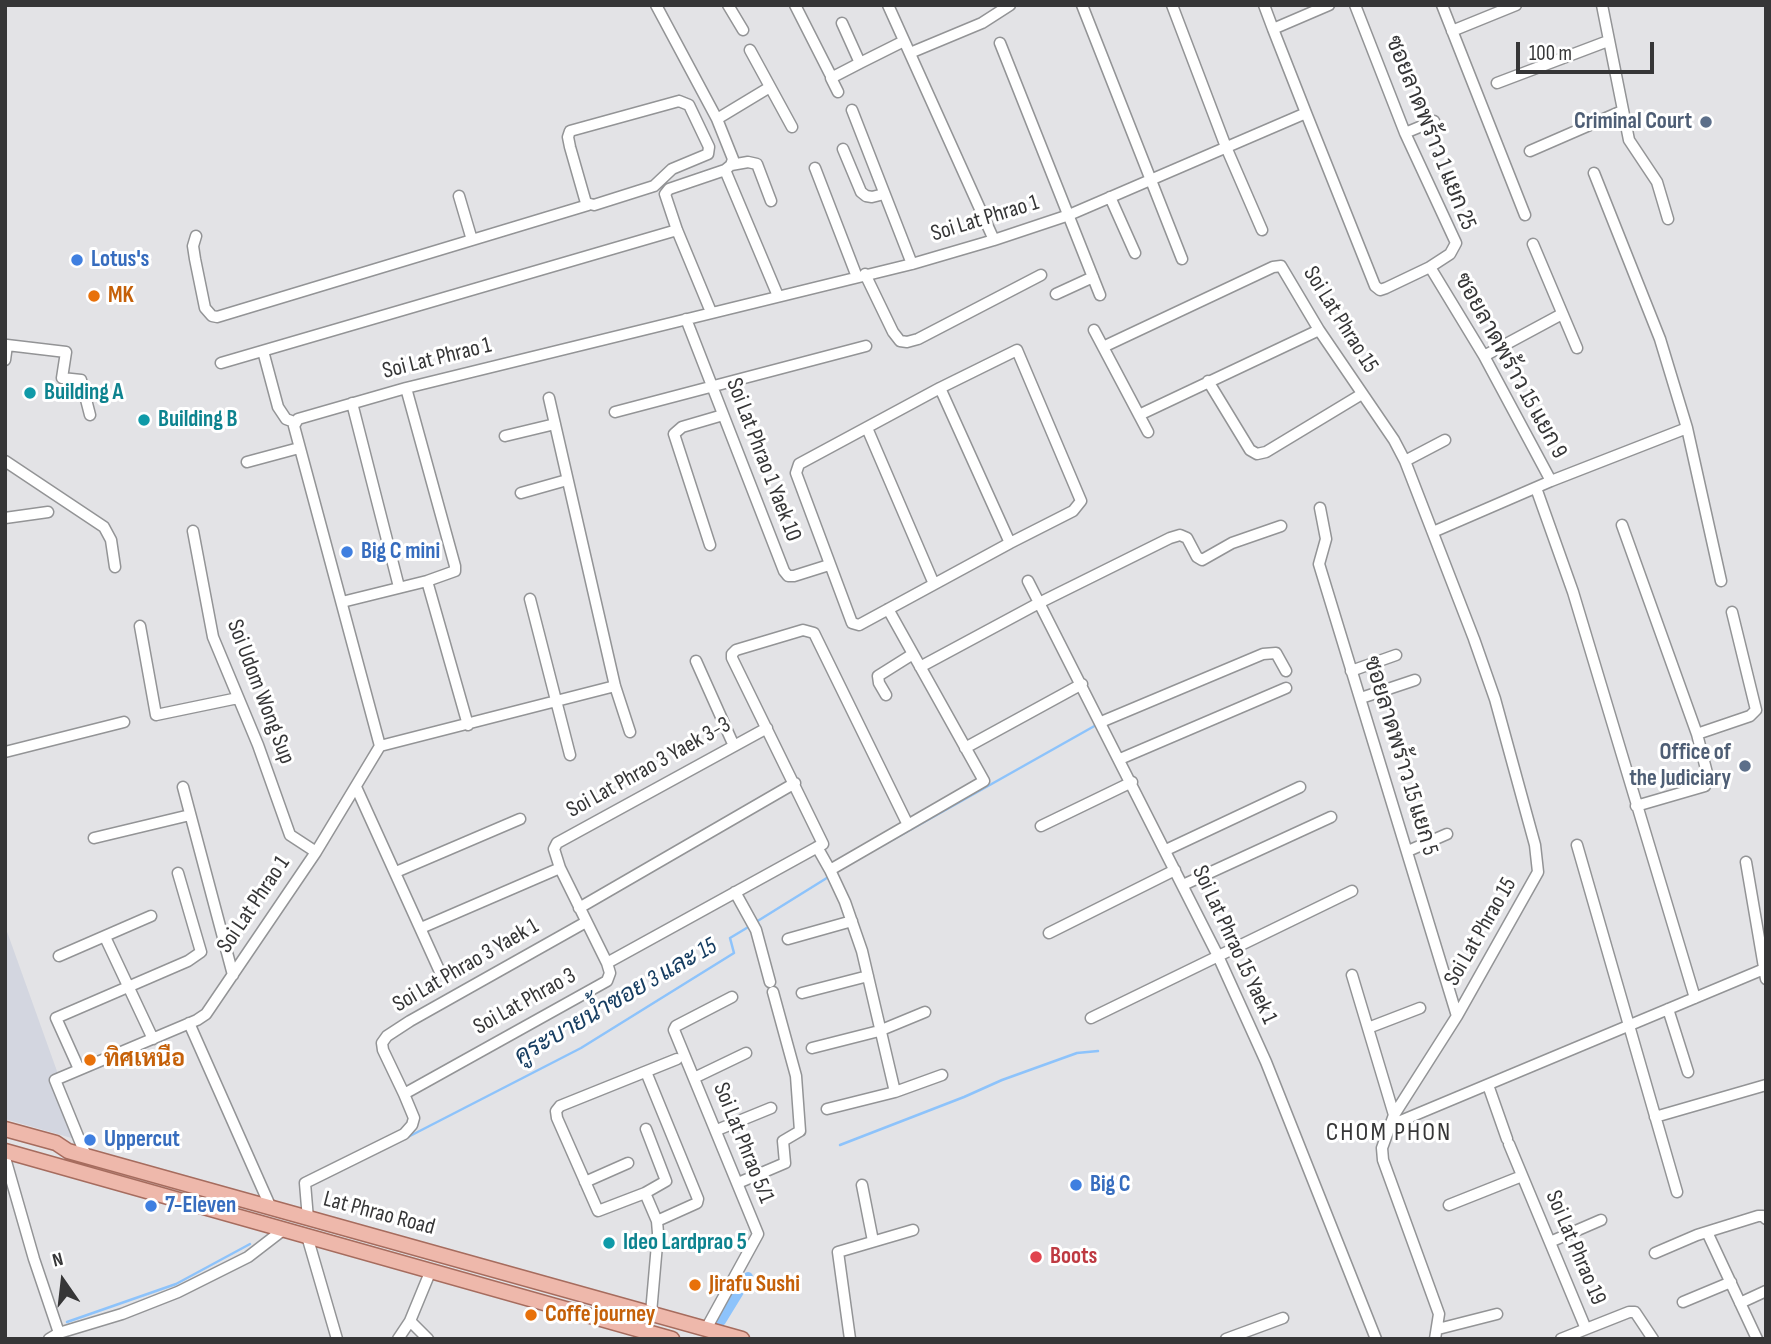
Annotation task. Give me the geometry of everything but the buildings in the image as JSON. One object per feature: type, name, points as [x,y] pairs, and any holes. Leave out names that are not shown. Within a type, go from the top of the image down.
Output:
[{"type":"main road","name":"Lat Phrao Road","points":[[5,1129],[56,1143],[68,1151],[743,1339]]},
{"type":"main road","points":[[5,1138],[53,1152],[68,1151]]},
{"type":"main road","name":"Lat Phrao Road","points":[[5,1151],[671,1338]]},
{"type":"main road","points":[[620,1324],[626,1306]]},
{"type":"main road","points":[[671,1338],[675,1320]]},
{"type":"street","points":[[656,5],[717,118],[732,153],[728,167],[778,296]]},
{"type":"street","points":[[728,5],[744,30]]},
{"type":"street","points":[[795,5],[830,74]]},
{"type":"street","points":[[902,5],[890,8],[994,240]]},
{"type":"street","points":[[910,53],[982,23],[1010,5]]},
{"type":"street","points":[[1082,5],[1182,259]]},
{"type":"street","points":[[1172,5],[1226,146],[1262,230]]},
{"type":"street","points":[[1264,5],[1306,113]]},
{"type":"street","points":[[1273,29],[1329,5]]},
{"type":"street","name":"ซอยลาดพร้าว 1 แยก 25","points":[[1355,5],[1405,133],[1455,243],[1450,254],[1430,267]]},
{"type":"street","points":[[1442,5],[1525,215]]},
{"type":"street","points":[[1452,31],[1516,5]]},
{"type":"street","points":[[1602,5],[1629,139],[1657,182],[1668,219]]},
{"type":"street","points":[[842,23],[860,63]]},
{"type":"street","points":[[838,92],[831,78],[904,41]]},
{"type":"street","points":[[1497,83],[1608,41]]},
{"type":"street","points":[[1000,43],[1100,295]]},
{"type":"street","points":[[750,50],[792,127]]},
{"type":"street","points":[[717,118],[770,87]]},
{"type":"street","points":[[196,236],[193,246],[205,308],[212,316],[217,317],[654,186],[672,169],[708,154],[709,147],[689,105],[680,101],[570,131],[568,137],[571,153],[588,205]]},
{"type":"street","points":[[695,117],[710,107]]},
{"type":"street","points":[[852,110],[912,264]]},
{"type":"street","points":[[1530,151],[1622,111]]},
{"type":"street","name":"Soi Lat Phrao 1","points":[[294,422],[301,417],[454,372],[912,264],[994,240],[1069,215],[1306,113]]},
{"type":"street","name":"ซอยลาดพร้าว 15 แยก 9","points":[[1306,113],[1376,286],[1380,290],[1386,288],[1430,267],[1484,356],[1551,481]]},
{"type":"street","points":[[1405,133],[1434,121]]},
{"type":"street","points":[[843,149],[861,192],[872,197],[884,194]]},
{"type":"street","points":[[711,312],[664,197],[666,192],[728,167],[748,162],[757,164],[771,201]]},
{"type":"street","points":[[815,168],[861,275],[900,341],[918,339],[1041,275]]},
{"type":"street","points":[[1594,173],[1648,305],[1687,428],[1721,581]]},
{"type":"street","points":[[459,196],[472,240]]},
{"type":"street","points":[[1110,197],[1135,253]]},
{"type":"street","points":[[221,363],[677,230]]},
{"type":"street","points":[[1533,244],[1577,348]]},
{"type":"street","name":"Soi Lat Phrao 15","points":[[1103,347],[1273,267],[1281,267],[1405,461],[1495,699],[1538,861],[1538,872],[1457,1016],[1393,1120],[1384,1140],[1383,1160],[1439,1314],[1436,1334]]},
{"type":"street","points":[[1056,294],[1093,277]]},
{"type":"street","points":[[1484,356],[1562,314]]},
{"type":"street","name":"Soi Lat Phrao 1 Yaek 10","points":[[686,319],[784,571],[788,576],[794,576],[829,565]]},
{"type":"street","points":[[1094,330],[1148,432]]},
{"type":"street","points":[[1139,415],[1319,330]]},
{"type":"street","points":[[5,360],[7,345],[66,352],[62,378],[81,380],[90,415]]},
{"type":"street","points":[[615,412],[866,346]]},
{"type":"street","points":[[1017,350],[1081,501],[1073,510],[855,625],[829,565],[796,468],[803,461],[940,388],[1017,350]]},
{"type":"street","points":[[263,351],[278,407],[286,419],[294,422],[380,746],[615,686]]},
{"type":"street","points":[[1208,381],[1250,450],[1257,454],[1266,453],[1362,394]]},
{"type":"street","points":[[342,602],[451,574],[455,566],[406,388]]},
{"type":"street","points":[[940,388],[1010,543]]},
{"type":"street","points":[[549,398],[615,686],[630,732]]},
{"type":"street","points":[[352,403],[399,587]]},
{"type":"street","points":[[710,545],[674,435],[682,427],[723,415]]},
{"type":"street","points":[[505,436],[555,424]]},
{"type":"street","points":[[867,428],[934,584]]},
{"type":"street","points":[[1433,532],[1551,481],[1687,428]]},
{"type":"street","points":[[1405,461],[1445,440]]},
{"type":"street","points":[[247,462],[299,448]]},
{"type":"street","points":[[5,461],[104,527],[111,540],[115,567]]},
{"type":"street","points":[[521,493],[568,480]]},
{"type":"street","points":[[1536,488],[1573,592],[1695,998]]},
{"type":"street","name":"ซอยลาดพร้าว 15 แยก 5","points":[[1320,508],[1325,540],[1319,564],[1457,1016]]},
{"type":"street","points":[[5,518],[48,512]]},
{"type":"street","points":[[1622,525],[1697,734],[1708,779],[1706,786],[1636,806]]},
{"type":"street","points":[[919,667],[1170,538],[1180,535],[1187,538],[1197,557],[1202,560],[1232,543],[1281,526]]},
{"type":"street","name":"Soi Udom Wong Sup","points":[[193,531],[213,637],[258,745],[290,835],[316,852]]},
{"type":"street","points":[[427,581],[468,724]]},
{"type":"street","name":"Soi Lat Phrao 15 Yaek 1","points":[[1028,581],[1218,956],[1266,1062],[1376,1339]]},
{"type":"street","points":[[530,599],[570,755]]},
{"type":"street","points":[[833,872],[984,780],[888,609]]},
{"type":"street","points":[[1697,734],[1750,716],[1756,710],[1732,612]]},
{"type":"street","points":[[140,626],[156,715],[238,698]]},
{"type":"street","points":[[895,1092],[852,921],[795,783],[732,654],[743,647],[803,630],[814,633],[908,825]]},
{"type":"street","points":[[1101,722],[1264,653],[1276,653],[1286,671]]},
{"type":"street","points":[[887,695],[878,676],[913,654]]},
{"type":"street","points":[[1352,671],[1396,654]]},
{"type":"street","points":[[696,661],[734,746]]},
{"type":"street","points":[[1361,698],[1415,680]]},
{"type":"street","points":[[965,748],[1082,684]]},
{"type":"street","points":[[1120,759],[1286,688]]},
{"type":"street","points":[[5,752],[124,722]]},
{"type":"street","name":"Soi Lat Phrao 3 Yaek 3-3","points":[[560,869],[554,849],[563,839],[767,728]]},
{"type":"street","name":"Soi Lat Phrao 1","points":[[86,1156],[55,1080],[206,1014],[316,852],[380,746]]},
{"type":"street","points":[[1041,826],[1132,782]]},
{"type":"street","points":[[579,908],[795,783]]},
{"type":"street","points":[[183,787],[233,975]]},
{"type":"street","points":[[356,787],[440,972]]},
{"type":"street","points":[[1166,850],[1300,787]]},
{"type":"street","points":[[94,838],[190,816]]},
{"type":"street","points":[[1183,885],[1331,817]]},
{"type":"street","points":[[396,872],[520,820]]},
{"type":"street","points":[[1408,851],[1447,834]]},
{"type":"street","points":[[1577,845],[1677,1192]]},
{"type":"street","name":"Soi Lat Phrao 3","points":[[404,1094],[607,981],[610,973],[607,963],[820,846]]},
{"type":"street","points":[[1352,975],[1393,1120],[1488,1085],[1695,998],[1765,975],[1746,862]]},
{"type":"street","points":[[421,928],[560,869],[607,963]]},
{"type":"street","points":[[1049,933],[1175,870]]},
{"type":"street","points":[[79,1069],[56,1018],[188,961],[201,952],[178,873]]},
{"type":"street","points":[[1091,1018],[1353,891]]},
{"type":"street","points":[[735,892],[753,924],[796,1076],[800,1130],[783,1141],[786,1160],[784,1164],[738,1183]]},
{"type":"street","points":[[59,956],[151,916]]},
{"type":"street","points":[[788,939],[852,921]]},
{"type":"street","name":"Soi Lat Phrao 3 Yaek 1","points":[[404,1094],[383,1050],[382,1043],[387,1036],[586,922]]},
{"type":"street","points":[[105,937],[153,1038]]},
{"type":"street","points":[[802,993],[867,976]]},
{"type":"street","name":"Soi Lat Phrao 5/1","points":[[706,1329],[758,1234],[717,1130],[675,1035],[676,1026],[732,998]]},
{"type":"street","points":[[1368,1028],[1420,1008]]},
{"type":"street","points":[[1668,1009],[1688,1072]]},
{"type":"street","points":[[812,1048],[879,1031],[925,1012]]},
{"type":"street","points":[[189,1023],[271,1208]]},
{"type":"street","points":[[694,1078],[746,1053]]},
{"type":"street","points":[[646,1129],[666,1181],[645,1193],[599,1211],[556,1111],[560,1106],[677,1059]]},
{"type":"street","points":[[646,1072],[698,1199],[697,1203],[657,1221]]},
{"type":"street","points":[[827,1110],[895,1092],[942,1075]]},
{"type":"street","name":"Soi Lat Phrao 19","points":[[1488,1085],[1508,1142],[1586,1329],[1635,1312],[1653,1339]]},
{"type":"street","points":[[1655,1116],[1766,1085]]},
{"type":"street","points":[[308,1219],[304,1183],[404,1134],[412,1125],[414,1118],[404,1094]]},
{"type":"street","points":[[717,1130],[771,1108]]},
{"type":"street","points":[[5,1158],[54,1336],[178,1292],[248,1257],[283,1230]]},
{"type":"street","points":[[585,1182],[628,1163]]},
{"type":"street","points":[[1449,1205],[1522,1176]]},
{"type":"street","points":[[862,1185],[873,1241]]},
{"type":"street","points":[[645,1193],[659,1233],[651,1313]]},
{"type":"street","points":[[1655,1253],[1707,1231],[1758,1216],[1766,1219]]},
{"type":"street","points":[[1550,1242],[1601,1220]]},
{"type":"street","points":[[850,1339],[837,1253],[913,1230]]},
{"type":"street","points":[[1707,1231],[1754,1338]]},
{"type":"street","points":[[307,1236],[337,1339]]},
{"type":"street","points":[[398,1339],[410,1321],[431,1270]]},
{"type":"street","points":[[1683,1302],[1731,1282]]},
{"type":"street","points":[[1740,1303],[1766,1291]]},
{"type":"street","points":[[1436,1334],[1497,1314]]},
{"type":"street","points":[[1226,1339],[1283,1318]]},
{"type":"street","points":[[410,1321],[428,1339]]},
{"type":"street","points":[[1561,1339],[1586,1329]]},
{"type":"shaded area","points":[[5,926],[82,1141],[5,1119]]},
{"type":"waterway","name":"คูระบายน้ำซอย 3 และ 15","points":[[878,848],[1098,724]]},
{"type":"waterway","name":"คูระบายน้ำซอย 3 และ 15","points":[[756,922],[830,876]]},
{"type":"waterway","name":"คูระบายน้ำซอย 3 และ 15","points":[[406,1138],[581,1048],[734,953],[730,938],[750,926]]},
{"type":"waterway","name":"คูระบายน้ำซอย 3 และ 15","points":[[840,1145],[1002,1080],[1077,1053],[1098,1051]]},
{"type":"waterway","points":[[67,1322],[176,1284],[250,1244]]},
{"type":"waterway","points":[[721,1321],[748,1277]]},
{"type":"place","name":"Criminal Court","points":[[1706,122]]},
{"type":"place","name":"Lotus's","points":[[77,260]]},
{"type":"place","name":"MK","points":[[94,296]]},
{"type":"place","name":"Building A","points":[[30,393]]},
{"type":"place","name":"Building B","points":[[144,420]]},
{"type":"place","name":"Big C mini","points":[[347,552]]},
{"type":"place","name":"Office of the Judiciary","points":[[1745,766]]},
{"type":"place","name":"ทิศเหนือ","points":[[90,1060]]},
{"type":"place","name":"Uppercut","points":[[90,1140]]},
{"type":"place","name":"Big C","points":[[1076,1185]]},
{"type":"place","name":"7-Eleven","points":[[151,1206]]},
{"type":"place","name":"Ideo Lardprao 5","points":[[609,1243]]},
{"type":"place","name":"Boots","points":[[1036,1257]]},
{"type":"place","name":"Jirafu Sushi","points":[[695,1285]]},
{"type":"place","name":"Coffe journey","points":[[531,1315]]},
{"type":"district","name":"CHOM PHON","points":[[1389,1133]]}]
